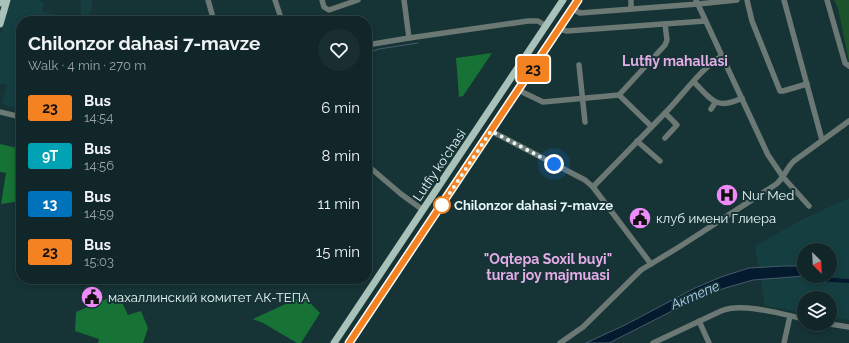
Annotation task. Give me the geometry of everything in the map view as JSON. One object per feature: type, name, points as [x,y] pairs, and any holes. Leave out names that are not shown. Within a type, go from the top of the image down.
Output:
[{"type":"main road","points":[[0,24],[7,0]]},
{"type":"main road","name":"Lutfiy ko'chasi","points":[[334,343],[563,0]]},
{"type":"main road","name":"Lutfiy ko'chasi","points":[[350,343],[578,0]]},
{"type":"main road","points":[[422,212],[421,219],[423,222],[431,221]]},
{"type":"main road","points":[[402,242],[409,242],[412,249]]},
{"type":"street","points":[[208,0],[213,16]]},
{"type":"street","points":[[275,0],[280,16]]},
{"type":"street","points":[[322,0],[324,7],[329,10],[358,0]]},
{"type":"street","points":[[404,0],[409,38]]},
{"type":"street","points":[[631,0],[631,10]]},
{"type":"street","points":[[573,9],[580,13],[631,10],[697,2],[737,0]]},
{"type":"street","points":[[747,0],[752,21],[780,91],[807,84]]},
{"type":"street","points":[[784,0],[822,140]]},
{"type":"street","points":[[827,0],[845,63],[849,66]]},
{"type":"street","points":[[697,2],[768,155],[783,177],[809,206]]},
{"type":"street","points":[[372,44],[532,20],[538,21],[546,26]]},
{"type":"street","points":[[559,29],[567,31],[705,21]]},
{"type":"street","points":[[518,90],[543,102],[619,95],[666,43],[665,24]]},
{"type":"street","points":[[593,187],[694,82],[717,59],[722,56]]},
{"type":"street","points":[[579,65],[585,122]]},
{"type":"street","points":[[694,82],[715,102],[726,104],[742,98]]},
{"type":"street","points":[[619,95],[651,126]]},
{"type":"street","points":[[711,109],[715,102]]},
{"type":"street","points":[[0,112],[16,116]]},
{"type":"street","points":[[665,113],[677,125],[665,138]]},
{"type":"street","points":[[560,343],[584,327],[637,273],[775,185],[783,177],[789,165],[849,122]]},
{"type":"street","points":[[491,131],[585,180],[593,187],[651,264]]},
{"type":"street","points":[[637,141],[660,161]]},
{"type":"street","points":[[372,169],[422,212]]},
{"type":"street","points":[[653,343],[726,309],[737,307],[797,318]]},
{"type":"street","points":[[784,343],[790,316]]},
{"type":"street","points":[[699,321],[709,343]]},
{"type":"street","points":[[837,325],[849,327]]},
{"type":"shaded area","points":[[10,0],[36,0],[44,2],[42,11],[60,16],[16,16],[16,108],[2,104],[7,85],[0,83],[0,35]]},
{"type":"shaded area","points":[[81,0],[92,0],[92,9],[90,16],[81,16]]},
{"type":"shaded area","points":[[849,198],[849,320],[837,318],[837,291],[797,291],[797,312],[765,306],[755,246],[803,219]]},
{"type":"green space","points":[[834,0],[849,0],[849,62],[838,8]]},
{"type":"green space","points":[[492,53],[463,96],[459,97],[456,58]]},
{"type":"green space","points":[[0,144],[16,148],[16,202],[1,204],[6,173],[0,172]]},
{"type":"green space","points":[[118,294],[128,315],[141,311],[148,328],[143,343],[98,343],[99,339],[75,331],[76,312]]},
{"type":"green space","points":[[303,296],[320,313],[301,343],[297,343],[263,323],[253,319]]},
{"type":"water","points":[[797,266],[797,277],[753,280],[725,288],[682,306],[609,343],[586,343],[625,325],[695,288],[721,277],[749,268]]},
{"type":"waterway","points":[[372,51],[418,43]]},
{"type":"waterway","name":"Актепе","points":[[837,280],[849,281]]},
{"type":"bus line","name":"23","points":[[349,343],[578,0]]},
{"type":"place","name":"Nur Med","points":[[727,195]]},
{"type":"place","name":"Chilonzor dahasi 7-mavze","points":[[442,205]]},
{"type":"place","name":"клуб имени Глиера","points":[[640,218]]},
{"type":"place","name":"махаллинский комитет АК-ТЕПА","points":[[92,297]]},
{"type":"district","name":"Lutfiy mahallasi","points":[[675,61]]},
{"type":"district","name":"\"Oqtepa Soxil buyi\" turar joy majmuasi","points":[[548,268]]},
{"type":"route","points":[[442,205],[491,131],[554,164]]}]
